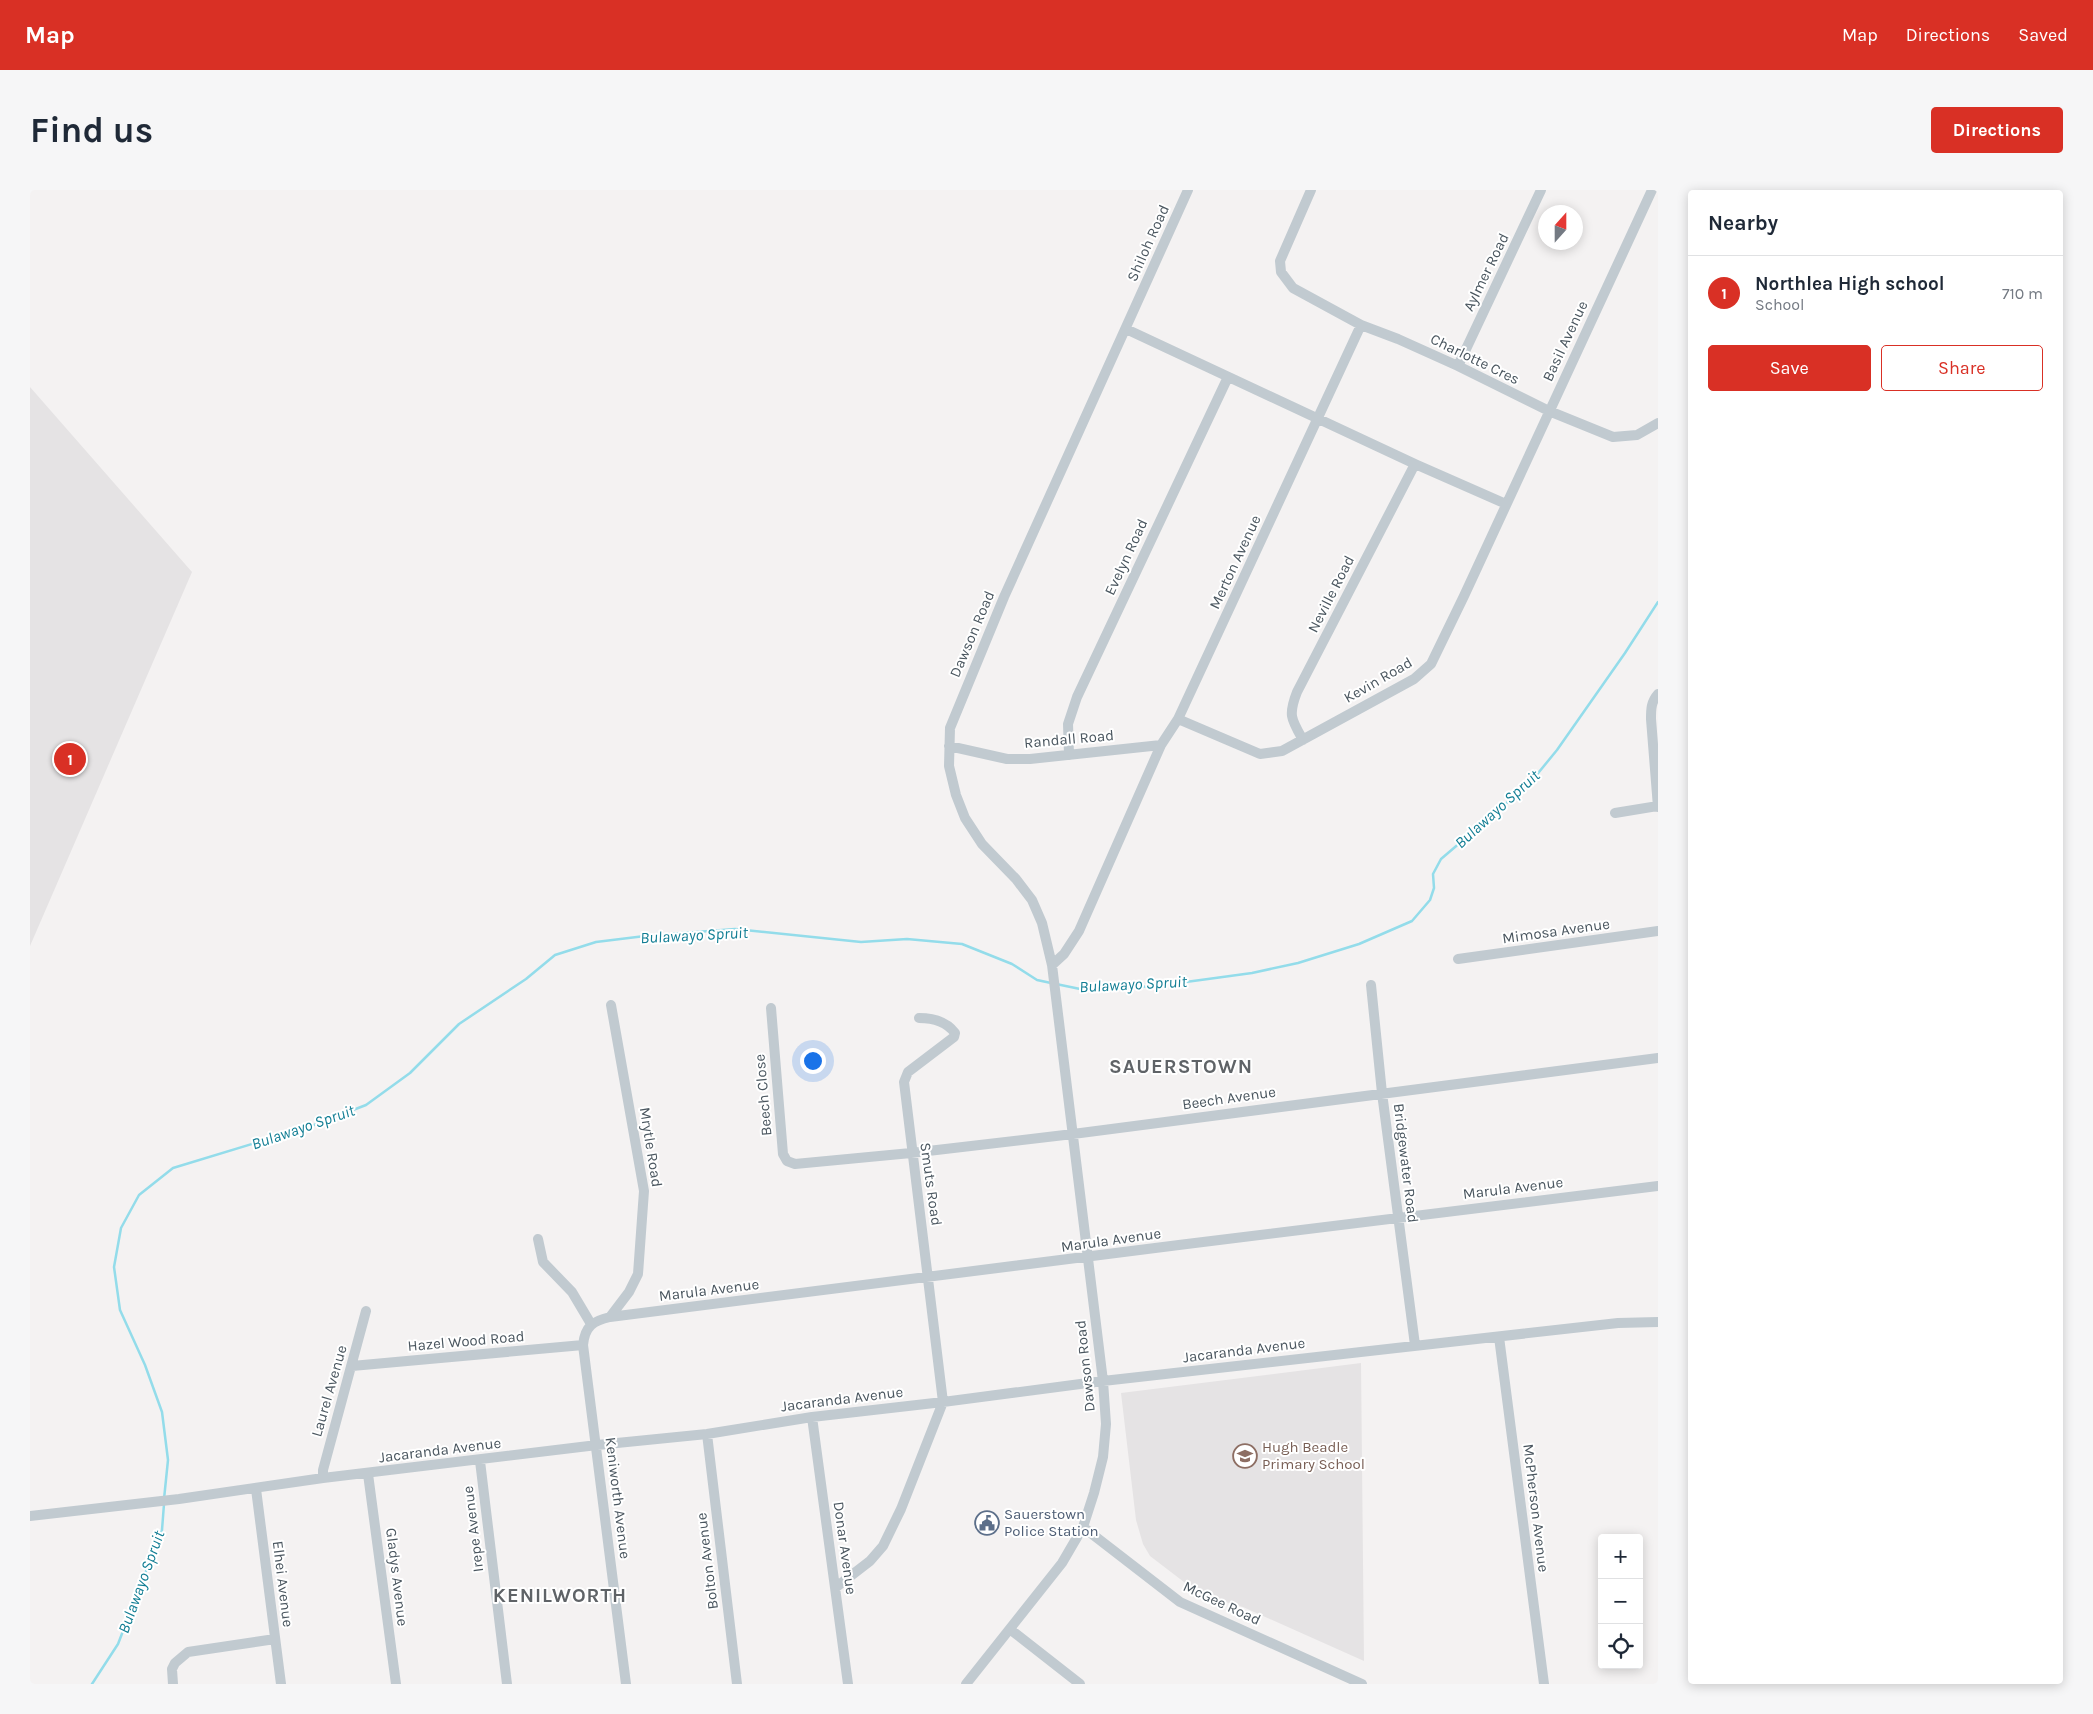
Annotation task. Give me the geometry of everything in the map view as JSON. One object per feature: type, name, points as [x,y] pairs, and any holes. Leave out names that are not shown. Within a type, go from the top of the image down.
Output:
[{"type":"street","name":"Shiloh Road","points":[[1134,308],[1188,190]]},
{"type":"street","name":"Charlotte Cres","points":[[1311,190],[1280,261],[1280,272],[1294,288],[1361,325],[1398,339],[1549,411],[1614,438],[1637,435],[1658,423]]},
{"type":"street","name":"Aylmer Road","points":[[1458,366],[1541,190]]},
{"type":"street","name":"Basil Avenue","points":[[1506,504],[1652,190]]},
{"type":"street","name":"Dawson Road","points":[[966,1684],[1011,1630],[1062,1563],[1082,1527],[1094,1493],[1103,1458],[1106,1424],[1103,1381],[1052,966],[1042,923],[1032,900],[1016,879],[982,844],[965,818],[956,795],[949,766],[950,728],[1001,605],[1134,308]]},
{"type":"street","points":[[1319,418],[1361,325]]},
{"type":"street","points":[[1126,328],[1415,464],[1506,504]]},
{"type":"street","name":"Evelyn Road","points":[[1069,755],[1068,724],[1077,697],[1228,377]]},
{"type":"street","name":"Merton Avenue","points":[[1178,718],[1319,418]]},
{"type":"street","name":"Neville Road","points":[[1303,740],[1292,722],[1291,715],[1297,692],[1415,464]]},
{"type":"street","name":"Kevin Road","points":[[1178,718],[1260,754],[1282,751],[1414,679],[1430,664],[1506,504]]},
{"type":"street","points":[[1615,813],[1658,807],[1652,744],[1651,707],[1653,700],[1658,694]]},
{"type":"street","points":[[1052,966],[1064,954],[1079,931],[1161,745],[1178,718]]},
{"type":"street","name":"Randall Road","points":[[949,746],[1007,759],[1069,755],[1161,745]]},
{"type":"street","name":"Mimosa Avenue","points":[[1458,959],[1658,931]]},
{"type":"street","name":"Bridgewater Road","points":[[1371,985],[1397,1216],[1415,1345]]},
{"type":"street","name":"Mrytle Road","points":[[610,1317],[629,1292],[638,1274],[644,1191],[612,1005]]},
{"type":"street","name":"Beech Close","points":[[771,1008],[783,1154],[787,1161],[795,1164],[804,1164]]},
{"type":"street","name":"Smuts Road","points":[[919,1018],[929,1018],[942,1022],[950,1026],[955,1034],[905,1077],[911,1153],[942,1402]]},
{"type":"street","name":"Beech Avenue","points":[[804,1164],[1073,1134],[1382,1092],[1658,1058]]},
{"type":"street","name":"Marula Avenue","points":[[591,1324],[610,1317],[1087,1258],[1397,1216],[1658,1186]]},
{"type":"street","points":[[538,1239],[543,1262],[572,1292],[591,1324],[584,1336],[583,1345]]},
{"type":"street","name":"Laurel Avenue","points":[[323,1478],[323,1470],[366,1312]]},
{"type":"street","name":"Jacaranda Avenue","points":[[30,1516],[179,1499],[323,1478],[480,1461],[597,1445],[707,1434],[812,1417],[1103,1381],[1618,1323],[1658,1322]]},
{"type":"street","name":"McPherson Avenue","points":[[1499,1336],[1544,1684]]},
{"type":"street","name":"Hazel Wood Road","points":[[352,1366],[583,1345]]},
{"type":"street","name":"Keniworth Avenue","points":[[583,1345],[626,1684]]},
{"type":"street","points":[[835,1588],[870,1561],[883,1546],[901,1509],[942,1402]]},
{"type":"street","name":"Donar Avenue","points":[[812,1417],[848,1684]]},
{"type":"street","name":"Bolton Avenue","points":[[707,1434],[737,1684]]},
{"type":"street","name":"Irepe Avenue","points":[[480,1461],[507,1684]]},
{"type":"street","name":"Gladys Avenue","points":[[368,1474],[396,1684]]},
{"type":"street","name":"Elhei Avenue","points":[[256,1489],[281,1684]]},
{"type":"street","name":"McGee Road","points":[[1082,1527],[1180,1602],[1362,1684]]},
{"type":"street","points":[[1011,1630],[1080,1684]]},
{"type":"street","points":[[173,1684],[172,1669],[175,1663],[188,1652],[275,1638]]},
{"type":"shaded area","points":[[30,387],[192,572],[30,946]]},
{"type":"shaded area","name":"Hugh Beadle Primary School","points":[[1361,1363],[1364,1661],[1243,1607],[1201,1595],[1150,1556],[1143,1544],[1136,1520],[1121,1393]]},
{"type":"waterway","name":"Bulawayo Spruit","points":[[1056,984],[1085,990],[1156,986],[1252,973],[1298,963],[1359,944],[1412,921],[1430,900],[1434,888],[1433,874],[1441,859],[1530,783],[1557,750],[1658,602]]},
{"type":"waterway","name":"Bulawayo Spruit","points":[[164,1499],[168,1460],[162,1412],[145,1365],[120,1310],[114,1267],[121,1228],[139,1195],[173,1168],[314,1125],[366,1105],[410,1073],[459,1024],[526,979],[555,955],[596,942],[735,929],[861,942],[907,939],[962,944],[1012,964],[1037,980],[1051,983]]},
{"type":"waterway","name":"Bulawayo Spruit","points":[[92,1684],[118,1644],[162,1530],[164,1504]]},
{"type":"place","name":"Northlea High school","points":[[70,759]]},
{"type":"place","name":"Hugh Beadle Primary School","points":[[1245,1456]]},
{"type":"place","name":"Sauerstown Police Station","points":[[987,1523]]},
{"type":"district","name":"SAUERSTOWN","points":[[1181,1066]]},
{"type":"district","name":"KENILWORTH","points":[[560,1595]]}]
